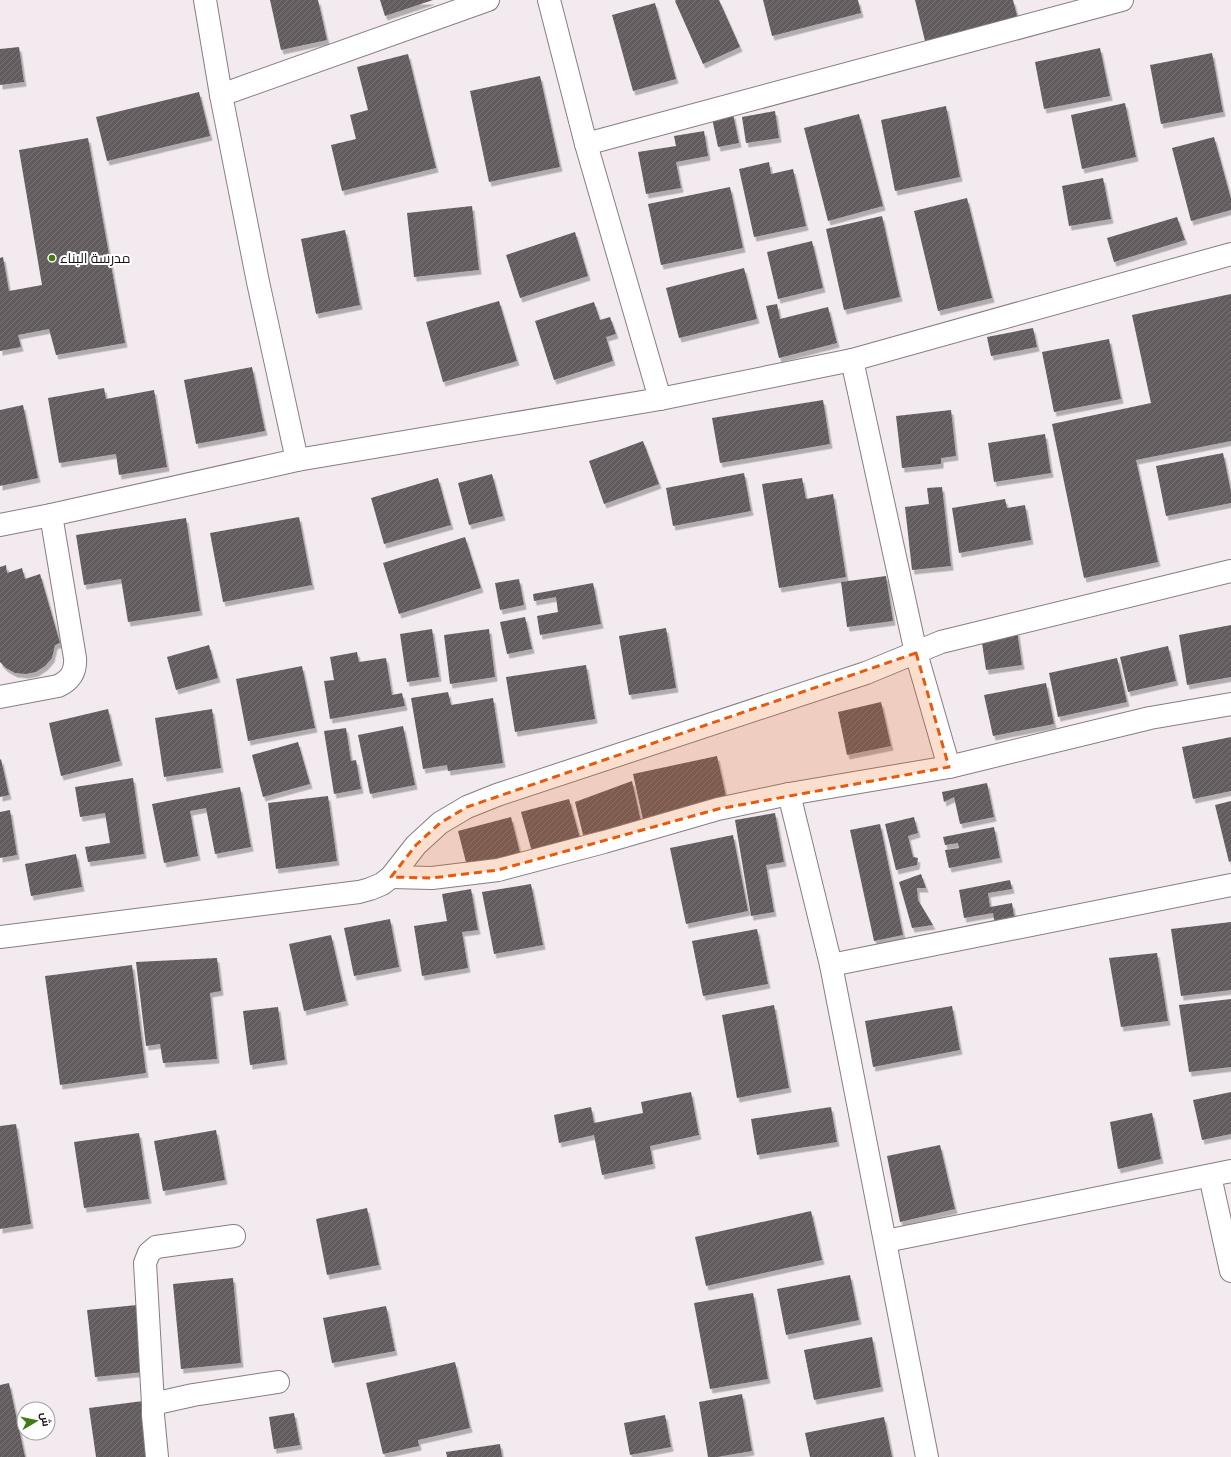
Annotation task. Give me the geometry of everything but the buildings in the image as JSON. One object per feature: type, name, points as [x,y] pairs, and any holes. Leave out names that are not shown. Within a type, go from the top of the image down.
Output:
[{"type":"street","points":[[206,0],[221,95],[258,282],[297,460]]},
{"type":"street","points":[[221,95],[488,0]]},
{"type":"street","points":[[550,0],[586,144],[660,399]]},
{"type":"street","points":[[586,144],[1122,0]]},
{"type":"street","points":[[0,525],[297,460],[660,399],[852,360],[1231,254]]},
{"type":"street","points":[[852,360],[916,653],[949,767]]},
{"type":"street","points":[[0,697],[58,686],[65,683],[74,672],[75,658],[51,515]]},
{"type":"street","points":[[0,937],[359,892],[370,889],[382,884],[391,877],[421,841],[440,824],[467,807],[497,795],[866,673],[941,642],[1231,571]]},
{"type":"street","points":[[391,877],[432,878],[498,870],[718,810],[789,794],[949,767],[1150,718],[1231,704]]},
{"type":"street","points":[[789,794],[831,965],[928,1457]]},
{"type":"street","points":[[831,965],[1231,885]]},
{"type":"street","points":[[886,1241],[1231,1171]]},
{"type":"street","points":[[1210,1176],[1231,1271]]},
{"type":"street","points":[[157,1457],[153,1414],[145,1263],[149,1253],[156,1247],[234,1236]]},
{"type":"street","points":[[153,1404],[193,1395],[278,1382]]},
{"type":"highlighted area","points":[[916,653],[949,767],[718,809],[498,870],[432,878],[391,877],[416,845],[440,823],[467,807]]},
{"type":"place","name":"مدرسة البناء","points":[[52,258]]}]
